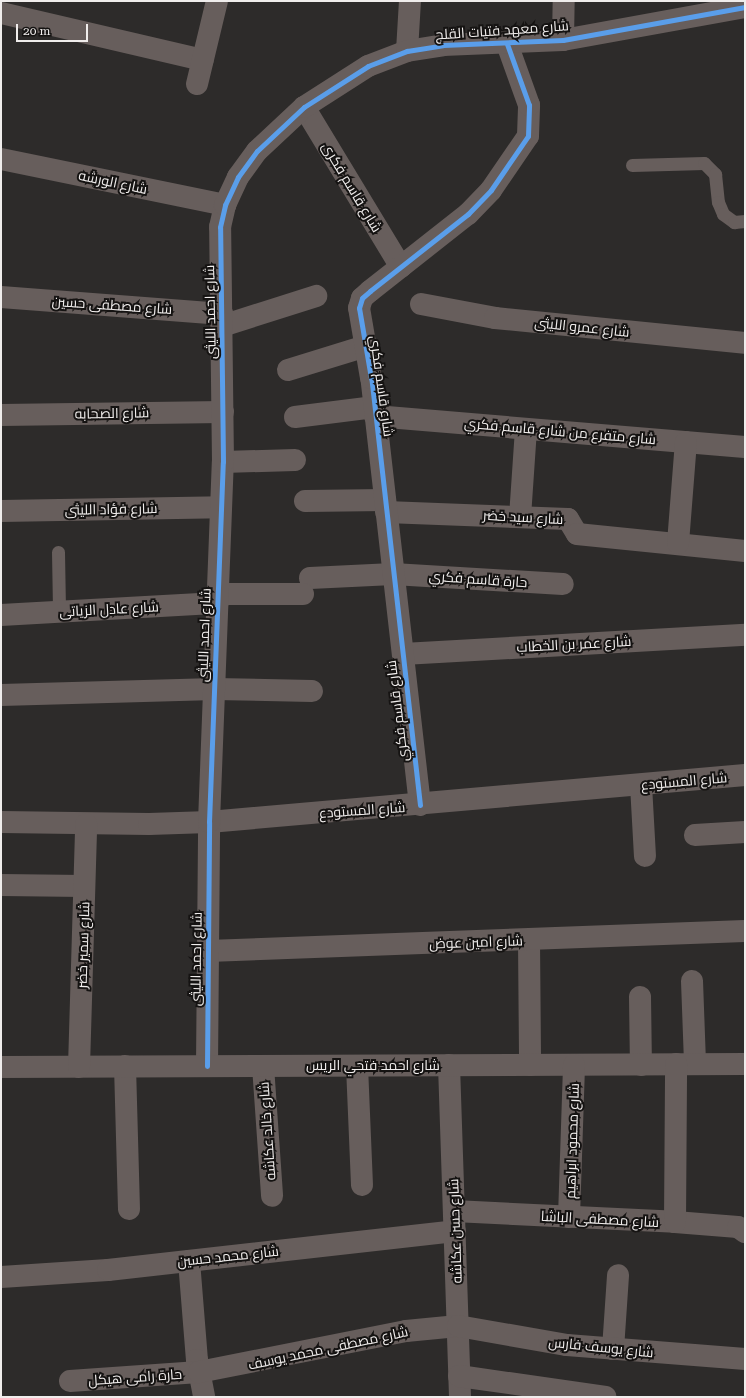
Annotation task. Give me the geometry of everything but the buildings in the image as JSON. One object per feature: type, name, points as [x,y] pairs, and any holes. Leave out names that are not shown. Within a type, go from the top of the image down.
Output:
[{"type":"street","points":[[197,84],[217,1]]},
{"type":"street","points":[[407,51],[410,1]]},
{"type":"street","points":[[563,40],[564,1]]},
{"type":"street","name":"شارع معهد فتيات القلج","points":[[225,205],[238,178],[257,151],[304,108],[368,66],[407,51],[443,45],[507,44],[563,40],[745,8]]},
{"type":"street","points":[[1,13],[203,60]]},
{"type":"street","name":"شارع قاسم فكري","points":[[420,805],[366,346],[360,318],[362,298],[473,209],[511,164],[528,136],[529,104],[507,44]]},
{"type":"street","name":"شارع قاسم فكرى","points":[[304,108],[401,267]]},
{"type":"street","name":"شارع الورشه","points":[[1,159],[225,205]]},
{"type":"street","name":"شارع احمد الليثى","points":[[207,1066],[209,822],[224,412],[220,227],[225,205]]},
{"type":"street","points":[[222,320],[316,296]]},
{"type":"street","name":"شارع مصطفى حسين","points":[[1,297],[222,320]]},
{"type":"street","name":"شارع عمرو الليثى","points":[[420,304],[495,318],[745,343]]},
{"type":"street","points":[[288,370],[366,346]]},
{"type":"street","name":"شارع الصحابه","points":[[1,415],[224,412]]},
{"type":"street","name":"شارع متفرع من شارع قاسم فكري","points":[[295,417],[374,412],[526,429],[745,447]]},
{"type":"street","points":[[520,517],[526,429]]},
{"type":"street","points":[[678,543],[686,442]]},
{"type":"street","points":[[223,462],[295,460]]},
{"type":"street","name":"شارع سيد خضر","points":[[305,501],[520,517],[569,519],[577,534],[678,543],[745,551]]},
{"type":"street","name":"شارع فؤاد الليثى","points":[[1,511],[221,507]]},
{"type":"street","name":"حارة قاسم فكري","points":[[306,586],[393,574],[563,584]]},
{"type":"street","name":"شارع عادل الزياتى","points":[[1,615],[59,612],[218,599],[306,586]]},
{"type":"street","name":"شارع عمر بن الخطاب","points":[[403,654],[745,635]]},
{"type":"street","points":[[1,695],[214,689],[312,691]]},
{"type":"street","name":"شارع المستودع","points":[[1,822],[86,824],[209,822],[745,776]]},
{"type":"street","points":[[641,785],[645,856]]},
{"type":"street","name":"شارع سمير خضر","points":[[79,1067],[86,824]]},
{"type":"street","points":[[695,835],[745,832]]},
{"type":"street","points":[[1,885],[84,886]]},
{"type":"street","name":"شارع امين عوض","points":[[208,951],[529,940],[745,930]]},
{"type":"street","points":[[529,940],[530,1065]]},
{"type":"street","points":[[675,1222],[692,981]]},
{"type":"street","points":[[640,997],[641,1064]]},
{"type":"street","name":"شارع احمد فتحي الريس","points":[[1,1067],[745,1064]]},
{"type":"street","name":"شارع حسن عكاشه","points":[[449,1065],[460,1397]]},
{"type":"street","name":"شارع محمود ابراهيم","points":[[569,1217],[574,1065]]},
{"type":"street","points":[[125,1066],[129,1209]]},
{"type":"street","name":"شارع خالد عكاشه","points":[[263,1066],[272,1196]]},
{"type":"street","points":[[357,1066],[362,1185]]},
{"type":"street","name":"شارع مصطفى الباشا","points":[[454,1221],[569,1217],[675,1222],[738,1227],[745,1232]]},
{"type":"street","name":"شارع محمد حسين","points":[[1,1277],[189,1261],[454,1221]]},
{"type":"street","points":[[189,1261],[199,1372],[204,1397]]},
{"type":"street","points":[[613,1349],[618,1275]]},
{"type":"street","name":"شارع يوسف فارس","points":[[458,1326],[542,1341],[613,1349],[745,1360]]},
{"type":"street","name":"شارع مصطفى محمد يوسف","points":[[199,1372],[406,1331],[458,1326]]},
{"type":"street","name":"حارة رامى هيكل","points":[[70,1381],[199,1372]]},
{"type":"street","points":[[459,1376],[606,1397]]},
{"type":"lane","points":[[632,165],[704,163],[715,174],[718,202],[723,214],[734,222],[745,221]]},
{"type":"lane","points":[[58,552],[59,612]]},
{"type":"cycle path","points":[[207,1066],[209,822],[223,462],[220,227],[225,205],[238,177],[257,151],[304,107],[368,66],[407,51],[443,45],[563,40],[745,7]]},
{"type":"cycle path","points":[[420,805],[371,378],[359,308],[362,298],[370,291],[468,214],[491,190],[528,136],[529,105],[507,44]]}]
